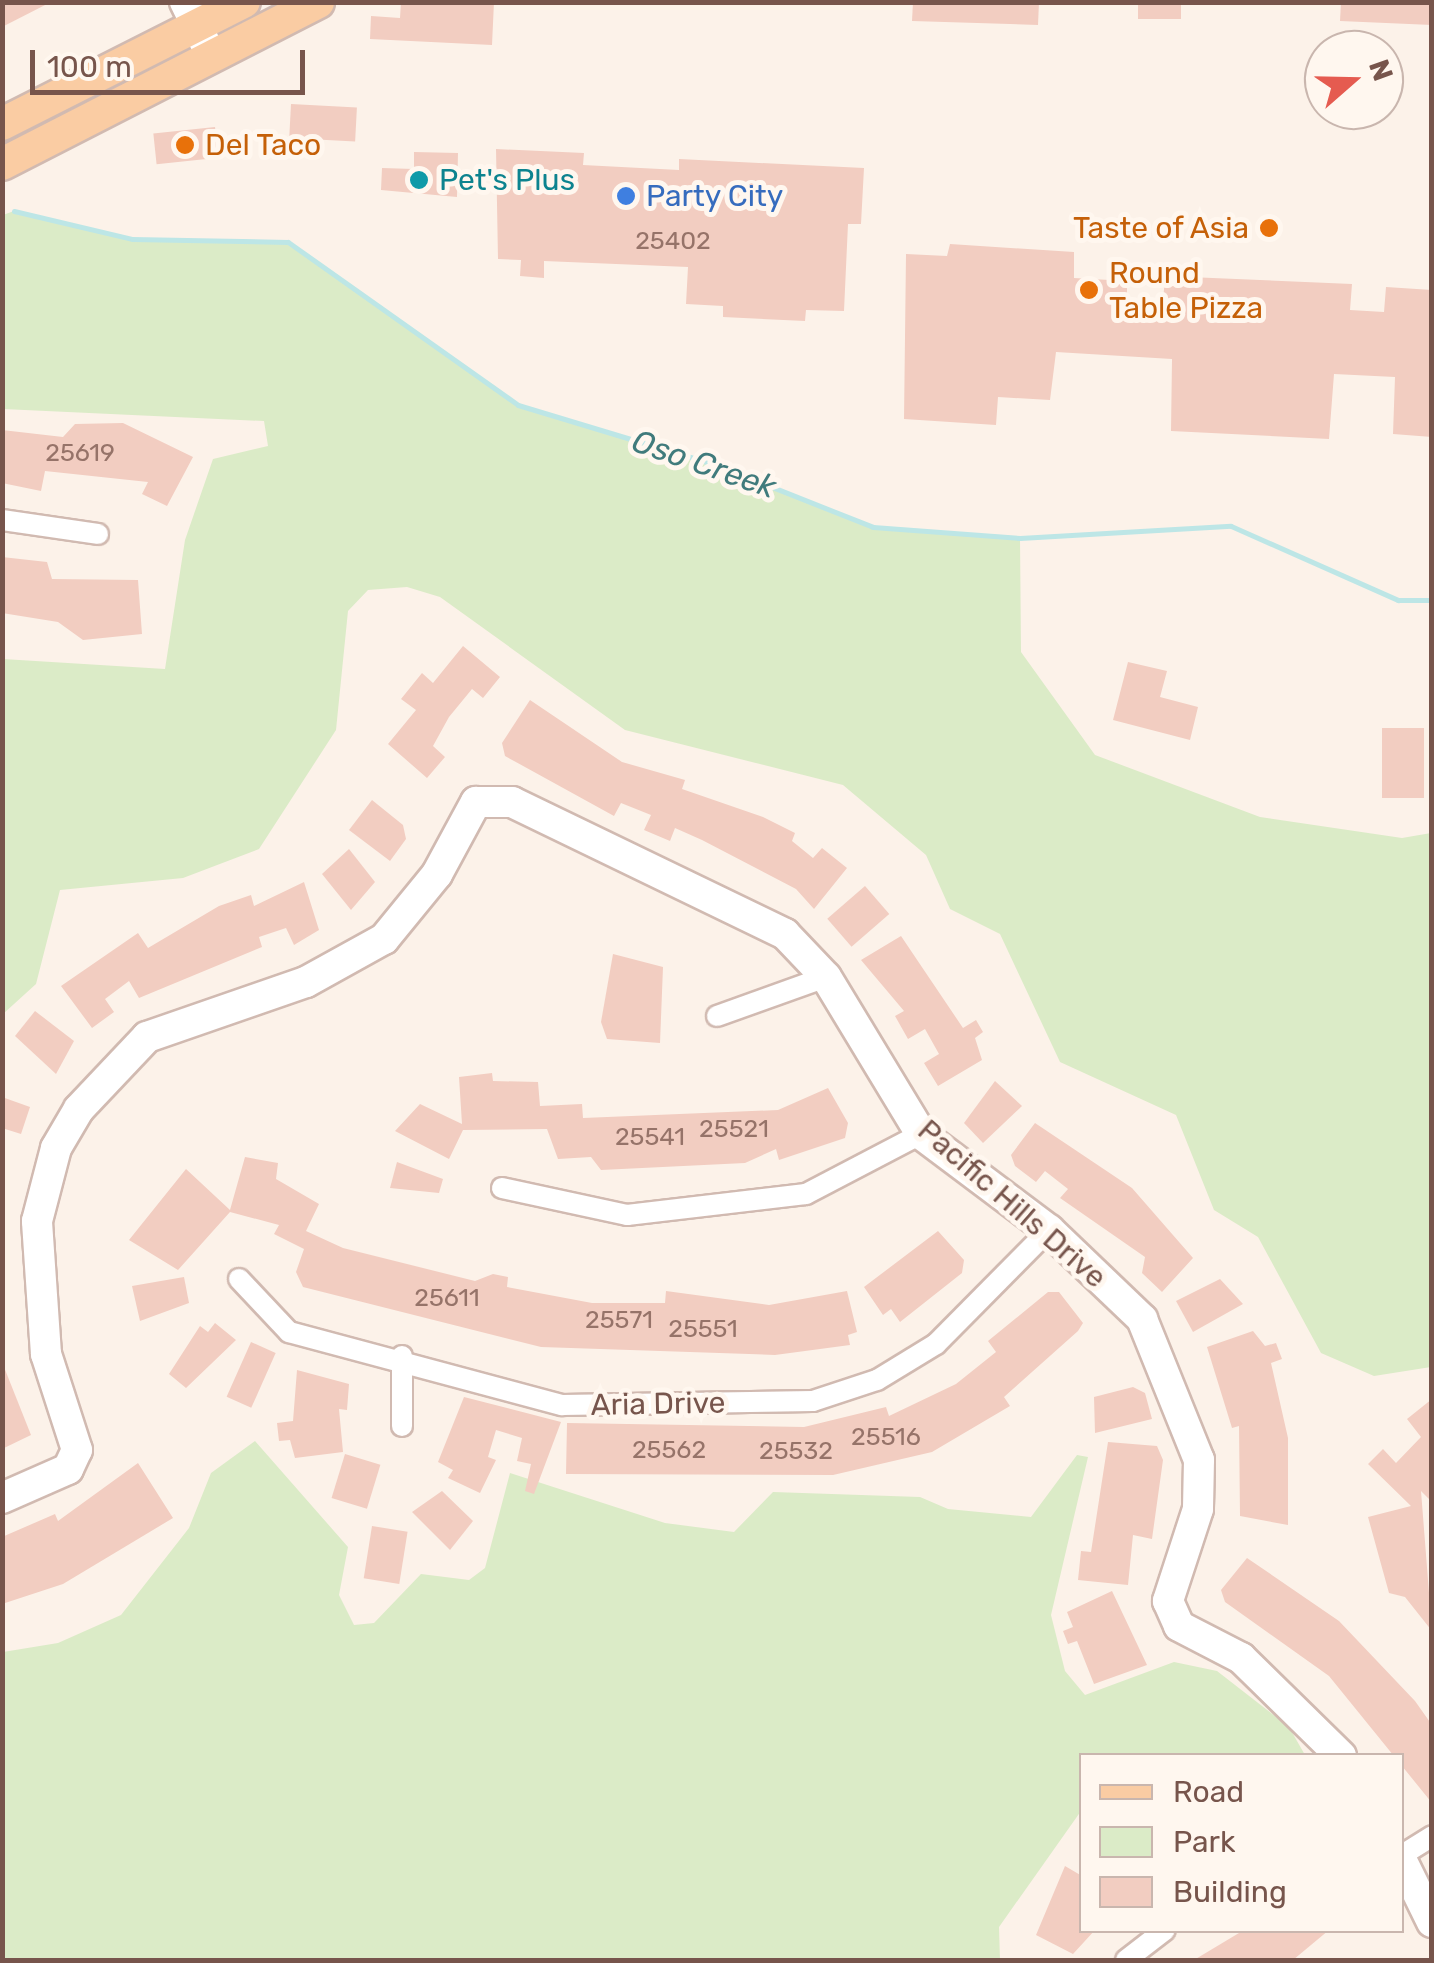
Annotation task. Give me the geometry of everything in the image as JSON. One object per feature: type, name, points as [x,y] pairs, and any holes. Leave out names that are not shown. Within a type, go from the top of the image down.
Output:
[{"type":"main road","points":[[2,124],[244,2]]},
{"type":"main road","points":[[2,164],[197,28],[318,2]]},
{"type":"street","points":[[2,520],[98,534]]},
{"type":"street","name":"Pacific Hills Drive","points":[[2,1498],[68,1469],[77,1450],[46,1354],[37,1221],[56,1148],[79,1108],[147,1037],[306,982],[384,940],[437,874],[476,802],[512,802],[630,866],[740,907],[785,934],[826,977],[921,1134],[1049,1230],[1142,1318],[1184,1408],[1198,1493],[1168,1601],[1178,1626],[1241,1658],[1338,1753]]},
{"type":"street","points":[[717,1016],[826,977]]},
{"type":"street","points":[[502,1188],[626,1215],[806,1194],[921,1134]]},
{"type":"street","name":"Aria Drive","points":[[239,1279],[288,1332],[402,1356],[562,1406],[812,1401],[877,1380],[936,1344],[1049,1230]]},
{"type":"street","points":[[402,1356],[402,1426]]},
{"type":"street","points":[[1404,1857],[1432,1836]]},
{"type":"street","points":[[1404,1862],[1432,1922]]},
{"type":"street","points":[[1126,1960],[1161,1933]]},
{"type":"green space","points":[[14,211],[132,239],[288,242],[518,405],[714,464],[873,527],[1020,538],[1021,652],[1095,755],[1260,817],[1402,838],[1431,833],[1431,1367],[1374,1376],[1321,1353],[1258,1237],[1214,1210],[1176,1115],[1060,1062],[1000,934],[950,909],[926,855],[843,785],[625,730],[440,597],[407,587],[368,590],[348,611],[336,730],[259,849],[183,878],[60,890],[36,984],[3,1014],[3,659],[165,669],[185,540],[213,459],[268,446],[264,421],[3,409],[3,215]]},
{"type":"green space","points":[[255,1441],[348,1547],[339,1595],[354,1625],[374,1623],[421,1574],[469,1580],[485,1568],[510,1473],[665,1523],[734,1532],[773,1492],[920,1497],[948,1509],[1031,1517],[1077,1455],[1088,1457],[1051,1615],[1065,1671],[1085,1695],[1174,1662],[1217,1671],[1289,1727],[1304,1753],[1079,1753],[1079,1814],[999,1927],[1000,1960],[3,1960],[3,1652],[58,1643],[121,1615],[189,1528],[211,1473]]},
{"type":"building","points":[[2,2],[51,2],[2,27]]},
{"type":"building","points":[[401,2],[494,2],[492,45],[370,39],[371,16],[400,18]]},
{"type":"building","points":[[913,2],[1039,2],[1038,25],[912,21]]},
{"type":"building","points":[[1138,2],[1181,2],[1181,19],[1138,19]]},
{"type":"building","points":[[1341,2],[1432,2],[1432,25],[1340,21]]},
{"type":"building","points":[[291,104],[357,107],[355,141],[289,138]]},
{"type":"building","name":"Del Taco","points":[[215,127],[218,158],[157,164],[153,133]]},
{"type":"building","points":[[496,149],[584,153],[583,165],[679,170],[679,159],[864,168],[861,224],[848,224],[844,311],[806,310],[805,321],[723,317],[723,306],[686,304],[688,267],[544,261],[544,278],[520,276],[521,260],[498,259]]},
{"type":"building","name":"Pet's Plus","points":[[414,152],[458,153],[457,197],[381,190],[382,168],[414,169]]},
{"type":"building","points":[[950,244],[1074,252],[1074,278],[1127,281],[1127,301],[1163,302],[1165,276],[1352,284],[1350,310],[1384,312],[1386,287],[1432,290],[1432,437],[1393,434],[1395,377],[1334,374],[1329,439],[1171,431],[1172,359],[1056,352],[1050,400],[998,397],[996,425],[904,419],[906,254],[947,256]]},
{"type":"building","points":[[123,423],[193,457],[167,506],[142,494],[148,482],[45,471],[41,491],[2,483],[2,430],[63,437],[75,424]]},
{"type":"building","points":[[2,557],[47,562],[52,579],[138,580],[142,634],[83,640],[58,622],[2,613]]},
{"type":"building","points":[[463,646],[500,677],[483,698],[472,689],[449,717],[433,746],[445,757],[427,778],[388,744],[416,710],[401,699],[422,673],[433,683]]},
{"type":"building","points":[[1128,662],[1167,671],[1160,697],[1198,707],[1190,740],[1113,720]]},
{"type":"building","points":[[530,700],[622,762],[685,780],[682,789],[763,817],[795,833],[792,841],[813,858],[822,848],[847,868],[814,909],[796,889],[702,840],[675,828],[670,841],[644,830],[651,815],[621,803],[614,816],[505,756],[502,743]]},
{"type":"building","points":[[1382,728],[1424,728],[1424,798],[1382,798]]},
{"type":"building","points":[[372,800],[403,825],[406,839],[390,861],[349,830]]},
{"type":"building","points":[[349,849],[375,882],[351,910],[322,874]]},
{"type":"building","points":[[304,882],[319,930],[294,945],[286,928],[259,937],[262,947],[139,998],[129,981],[105,999],[114,1012],[92,1028],[61,986],[138,933],[148,948],[219,906],[251,895],[254,906]]},
{"type":"building","points":[[865,886],[889,914],[852,947],[827,919]]},
{"type":"building","points":[[901,936],[963,1028],[976,1020],[983,1032],[975,1038],[982,1060],[938,1086],[924,1063],[939,1054],[925,1029],[908,1039],[895,1016],[904,1011],[861,960]]},
{"type":"building","points":[[613,954],[663,967],[660,1043],[607,1039],[601,1022]]},
{"type":"building","points":[[35,1011],[74,1041],[56,1074],[15,1036]]},
{"type":"building","points":[[492,1073],[493,1081],[538,1082],[540,1106],[582,1104],[583,1118],[778,1110],[828,1088],[848,1123],[845,1138],[779,1160],[776,1149],[745,1163],[601,1170],[591,1157],[558,1159],[547,1129],[463,1130],[449,1159],[395,1131],[420,1104],[462,1124],[459,1077]]},
{"type":"building","points":[[995,1081],[1022,1106],[983,1143],[964,1123]]},
{"type":"building","points":[[2,1097],[30,1107],[21,1134],[2,1128]]},
{"type":"building","points":[[1035,1123],[1132,1188],[1193,1258],[1162,1292],[1142,1273],[1145,1257],[1060,1198],[1068,1189],[1045,1171],[1036,1182],[1015,1166],[1011,1155]]},
{"type":"building","points":[[245,1157],[278,1163],[276,1179],[319,1204],[306,1231],[343,1248],[475,1281],[493,1274],[508,1277],[507,1287],[592,1303],[665,1303],[666,1291],[769,1305],[847,1291],[857,1332],[848,1335],[850,1345],[775,1355],[541,1347],[303,1287],[296,1272],[304,1249],[274,1234],[279,1225],[230,1212],[178,1270],[129,1240],[186,1169],[230,1210]]},
{"type":"building","points":[[397,1162],[443,1179],[439,1193],[390,1188]]},
{"type":"building","points":[[938,1231],[964,1260],[962,1273],[900,1322],[891,1309],[883,1315],[864,1287]]},
{"type":"building","points":[[184,1277],[189,1303],[140,1321],[132,1286]]},
{"type":"building","points":[[1220,1279],[1243,1304],[1193,1332],[1176,1301]]},
{"type":"building","points":[[1048,1292],[1059,1292],[1083,1323],[1078,1331],[1004,1397],[1010,1406],[932,1452],[833,1475],[566,1474],[567,1423],[804,1427],[886,1407],[889,1416],[956,1384],[996,1352],[988,1341]]},
{"type":"building","points":[[215,1323],[236,1340],[186,1388],[169,1374],[200,1326],[208,1332]]},
{"type":"building","points":[[1253,1331],[1265,1346],[1276,1343],[1282,1359],[1271,1363],[1288,1438],[1288,1525],[1240,1516],[1239,1426],[1232,1428],[1207,1347]]},
{"type":"building","points":[[251,1342],[276,1353],[251,1408],[227,1397]]},
{"type":"building","points":[[2,1362],[31,1435],[2,1449]]},
{"type":"building","points":[[297,1370],[349,1384],[347,1410],[339,1409],[343,1452],[295,1458],[290,1440],[279,1441],[277,1423],[293,1421]]},
{"type":"building","points":[[1133,1387],[1145,1393],[1152,1419],[1095,1433],[1094,1397]]},
{"type":"building","points":[[464,1397],[561,1422],[534,1494],[525,1491],[531,1464],[517,1461],[522,1438],[496,1430],[488,1457],[496,1460],[480,1493],[448,1478],[453,1470],[438,1462]]},
{"type":"building","points":[[1432,1399],[1432,1502],[1421,1491],[1432,1631],[1405,1597],[1389,1593],[1368,1517],[1411,1506],[1368,1464],[1383,1449],[1396,1463],[1421,1437],[1407,1419]]},
{"type":"building","points":[[1108,1442],[1157,1446],[1163,1460],[1152,1539],[1133,1535],[1128,1585],[1078,1580],[1081,1551],[1091,1552]]},
{"type":"building","points":[[345,1454],[380,1465],[367,1509],[332,1498]]},
{"type":"building","points":[[138,1463],[173,1518],[63,1584],[2,1604],[2,1537],[55,1514],[58,1521]]},
{"type":"building","points":[[442,1491],[473,1521],[450,1550],[412,1512]]},
{"type":"building","points":[[372,1526],[408,1532],[399,1584],[364,1578]]},
{"type":"building","points":[[1247,1558],[1339,1621],[1415,1701],[1432,1725],[1432,1803],[1404,1768],[1404,1753],[1391,1753],[1329,1676],[1225,1602],[1221,1590]]},
{"type":"building","points":[[1112,1591],[1147,1665],[1094,1684],[1077,1641],[1068,1644],[1063,1631],[1073,1627],[1067,1612]]},
{"type":"building","points":[[1065,1866],[1079,1874],[1079,1933],[1092,1933],[1073,1954],[1036,1935]]},
{"type":"building","points":[[1239,1933],[1325,1933],[1293,1960],[1194,1960]]},
{"type":"waterway","name":"Oso Creek","points":[[14,211],[132,239],[288,242],[518,405],[714,464],[873,527],[1020,538],[1231,526],[1398,600],[1432,600]]},
{"type":"place","name":"Del Taco","points":[[185,145]]},
{"type":"place","name":"Pet's Plus","points":[[419,180]]},
{"type":"place","name":"Party City","points":[[626,196]]},
{"type":"place","name":"Taste of Asia","points":[[1269,228]]},
{"type":"place","name":"Round Table Pizza","points":[[1089,290]]}]
